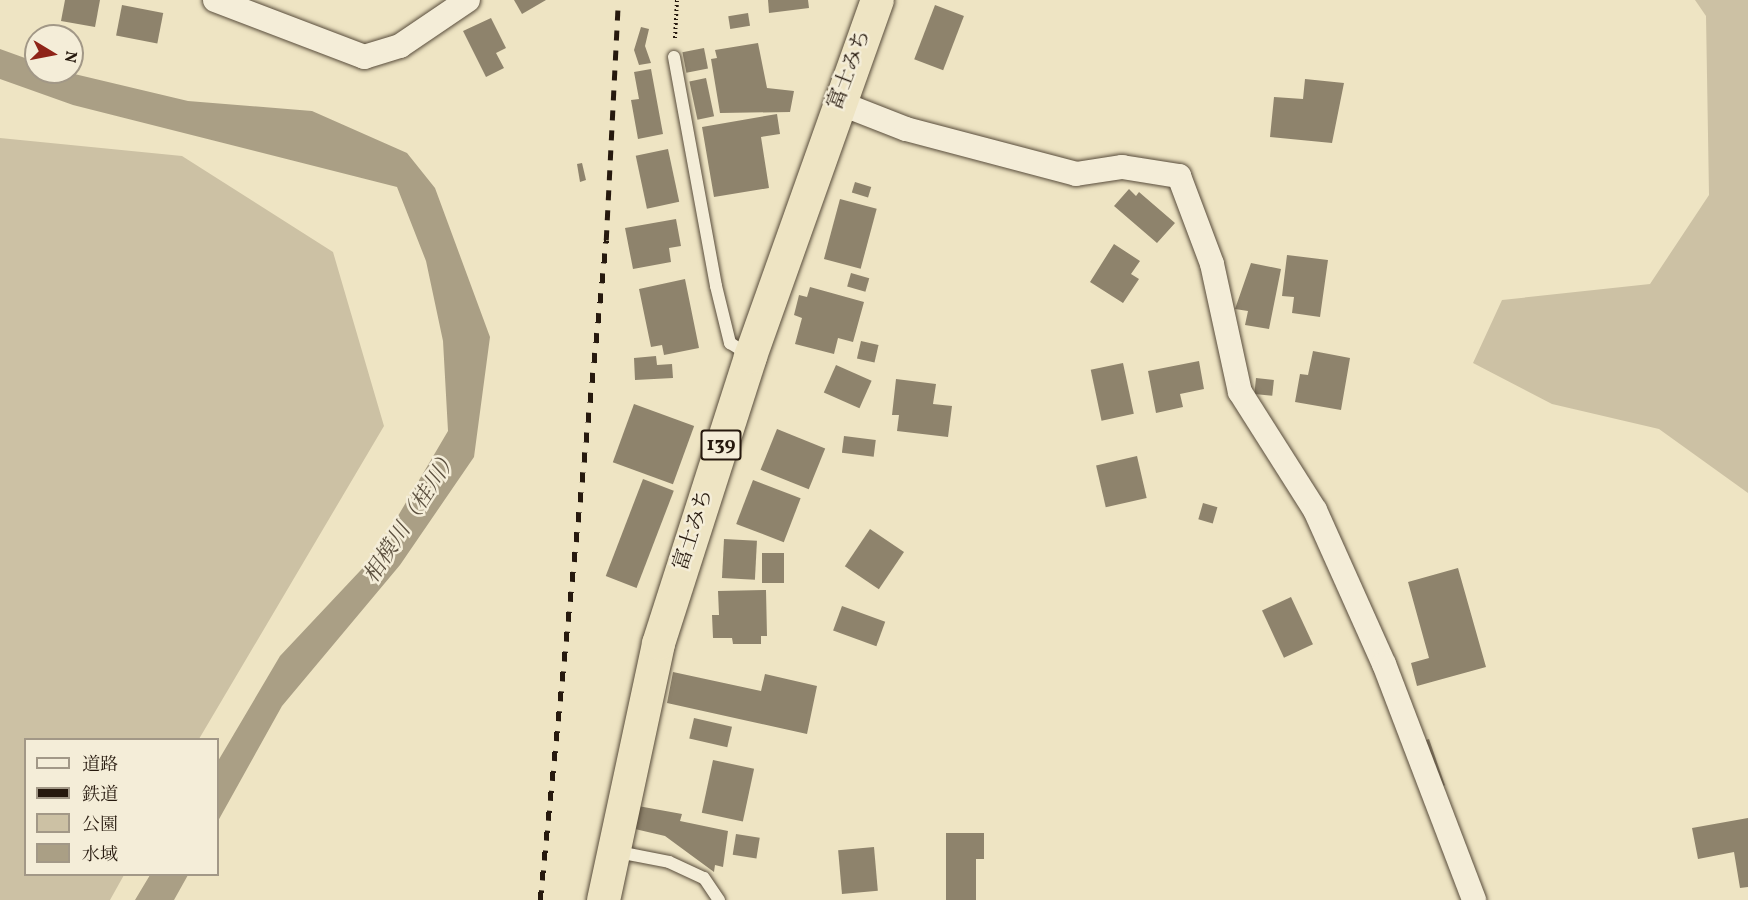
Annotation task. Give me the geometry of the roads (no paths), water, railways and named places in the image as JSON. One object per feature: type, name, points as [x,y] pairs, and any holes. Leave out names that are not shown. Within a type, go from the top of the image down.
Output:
[{"type":"highway","name":"富士みち","points":[[603,900],[658,643],[750,356],[837,102],[877,0]]},
{"type":"street","points":[[216,0],[364,57],[400,46],[468,0]]},
{"type":"street","points":[[837,102],[906,129],[1076,174],[1122,167],[1179,176],[1212,264],[1240,392],[1316,510],[1384,664],[1474,900]]},
{"type":"lane","points":[[674,57],[730,343],[750,356]]},
{"type":"lane","points":[[612,851],[669,862],[704,878],[719,900]]},
{"type":"water","name":"相模川（桂川）","points":[[0,49],[24,58],[24,84],[84,84],[84,76],[188,101],[312,111],[407,153],[435,188],[490,337],[474,457],[400,565],[282,706],[219,819],[219,759],[280,656],[375,555],[448,431],[443,341],[426,261],[397,187],[73,105],[0,79]]},
{"type":"water","points":[[149,876],[187,876],[174,900],[135,900]]},
{"type":"railway","points":[[540,900],[606,240],[618,0]]}]
